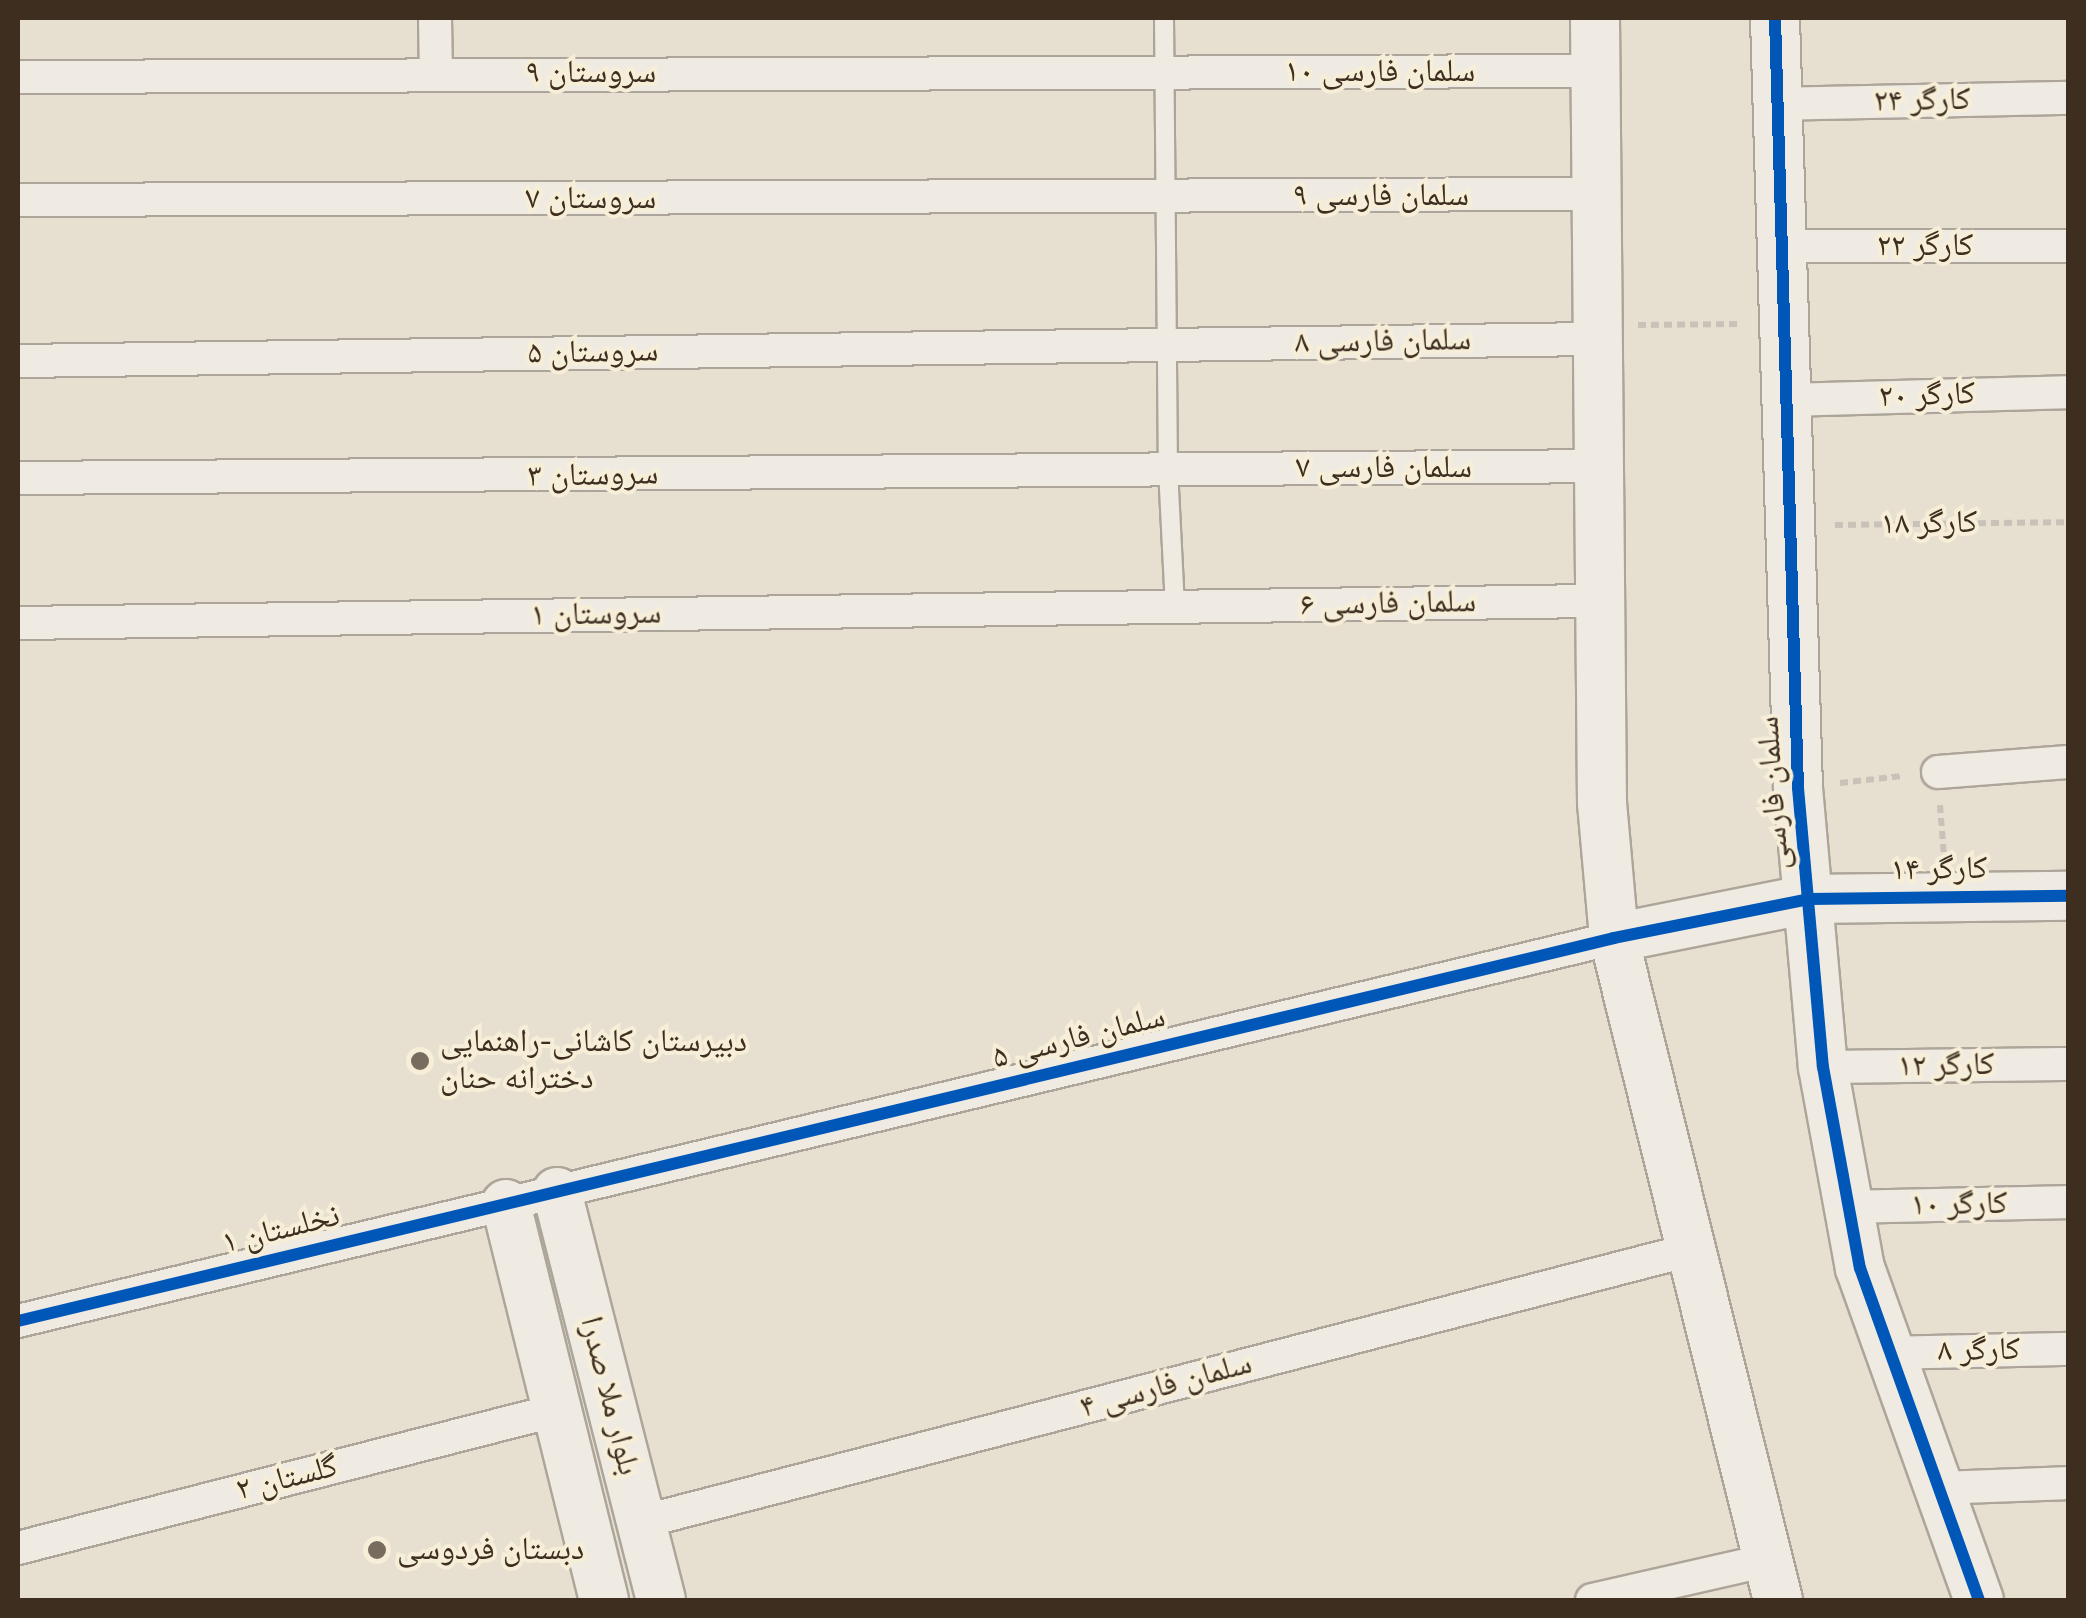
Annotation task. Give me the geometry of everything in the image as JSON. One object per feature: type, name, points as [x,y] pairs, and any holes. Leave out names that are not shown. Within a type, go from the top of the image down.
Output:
[{"type":"street","points":[[435,18],[436,74]]},
{"type":"street","points":[[1592,1600],[1773,1580],[1614,938],[1602,803],[1594,18]]},
{"type":"street","name":"سلمان فارسی","points":[[1775,18],[1798,788],[1824,1067],[1860,1268],[1980,1600]]},
{"type":"street","name":"سلمان فارسی ۱۰","points":[[1165,73],[1595,71]]},
{"type":"street","name":"سروستان ۹","points":[[18,77],[1165,73]]},
{"type":"street","name":"کارگر ۲۴","points":[[1776,104],[2068,98]]},
{"type":"street","name":"سلمان فارسی ۹","points":[[1165,198],[1596,194]]},
{"type":"street","name":"سروستان ۷","points":[[18,200],[1165,198]]},
{"type":"street","name":"کارگر ۲۲","points":[[1780,246],[2068,246]]},
{"type":"street","name":"سلمان فارسی ۸","points":[[1168,345],[1597,332]]},
{"type":"street","name":"سروستان ۵","points":[[18,361],[1168,345]]},
{"type":"street","name":"کارگر ۲۰","points":[[1786,400],[2068,392]]},
{"type":"street","name":"سلمان فارسی ۷","points":[[1168,469],[1599,466]]},
{"type":"street","name":"سروستان ۳","points":[[18,478],[1168,469]]},
{"type":"street","name":"سلمان فارسی ۶","points":[[1175,607],[1600,601]]},
{"type":"street","name":"سروستان ۱","points":[[18,623],[1175,607]]},
{"type":"street","points":[[1938,772],[2068,762]]},
{"type":"street","name":"کارگر ۱۴","points":[[1614,938],[1809,899],[2068,896]]},
{"type":"street","name":"سلمان فارسی ۵","points":[[558,1192],[1614,938]]},
{"type":"street","name":"کارگر ۱۲","points":[[1824,1067],[2068,1064]]},
{"type":"street","name":"نخلستان ۱","points":[[18,1321],[558,1192]]},
{"type":"street","name":"بلوار ملا صدرا","points":[[558,1192],[661,1600]]},
{"type":"street","name":"کارگر ۱۰","points":[[1848,1207],[2068,1202]]},
{"type":"street","name":"بلوار ملا صدرا","points":[[506,1204],[604,1600]]},
{"type":"street","name":"سلمان فارسی ۴","points":[[641,1522],[1690,1250]]},
{"type":"street","name":"کارگر ۸","points":[[1890,1353],[2068,1348]]},
{"type":"street","name":"گلستان ۲","points":[[18,1548],[557,1410]]},
{"type":"street","points":[[1938,1488],[2068,1482]]},
{"type":"lane","points":[[1164,18],[1168,469],[1175,607]]},
{"type":"path","points":[[1597,332],[1783,324]]},
{"type":"path","points":[[1798,788],[1938,772],[1947,898]]},
{"type":"cycle path","points":[[1775,18],[1798,788],[1823,1067],[1860,1268],[1979,1600]]},
{"type":"cycle path","points":[[18,1321],[1614,938],[1809,899],[2068,896]]},
{"type":"place","name":"دبیرستان کاشانی-راهنمایی دخترانه حنان","points":[[420,1061]]},
{"type":"place","name":"دبستان فردوسی","points":[[377,1550]]}]
